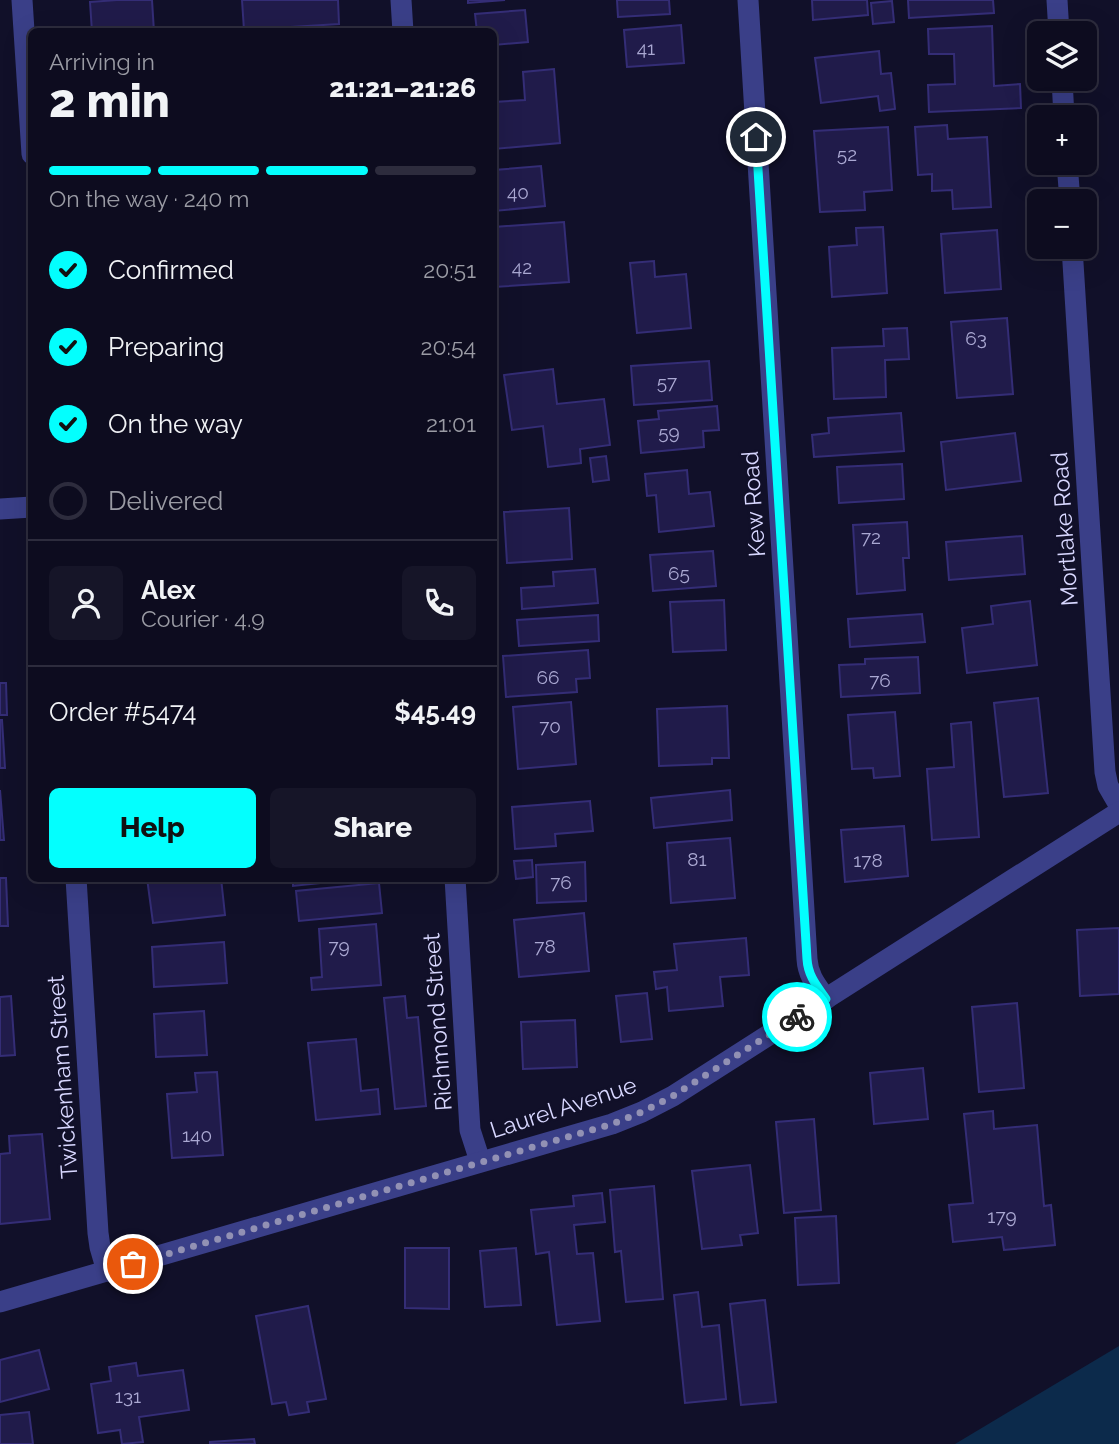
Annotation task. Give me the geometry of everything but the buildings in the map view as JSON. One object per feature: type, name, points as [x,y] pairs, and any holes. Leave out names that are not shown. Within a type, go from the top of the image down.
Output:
[{"type":"street","points":[[22,0],[28,92]]},
{"type":"street","points":[[401,0],[403,28]]},
{"type":"street","name":"Kew Road","points":[[748,0],[807,959],[812,979],[826,999]]},
{"type":"street","points":[[1057,0],[1058,21]]},
{"type":"street","name":"Mortlake Road","points":[[1073,259],[1105,772],[1108,786],[1119,805]]},
{"type":"street","points":[[0,509],[28,507]]},
{"type":"street","name":"Laurel Avenue","points":[[0,1302],[612,1124],[642,1112],[673,1096],[1119,812]]},
{"type":"street","name":"Twickenham Street","points":[[76,882],[98,1233],[107,1271]]},
{"type":"street","name":"Richmond Street","points":[[454,882],[470,1130],[480,1161]]},
{"type":"water","points":[[1119,1346],[1119,1444],[955,1444]]},
{"type":"way so far","points":[[133,1264],[612,1124],[673,1096],[797,1017]]},
{"type":"route","points":[[756,137],[807,959],[812,979],[826,999],[797,1017]]}]
